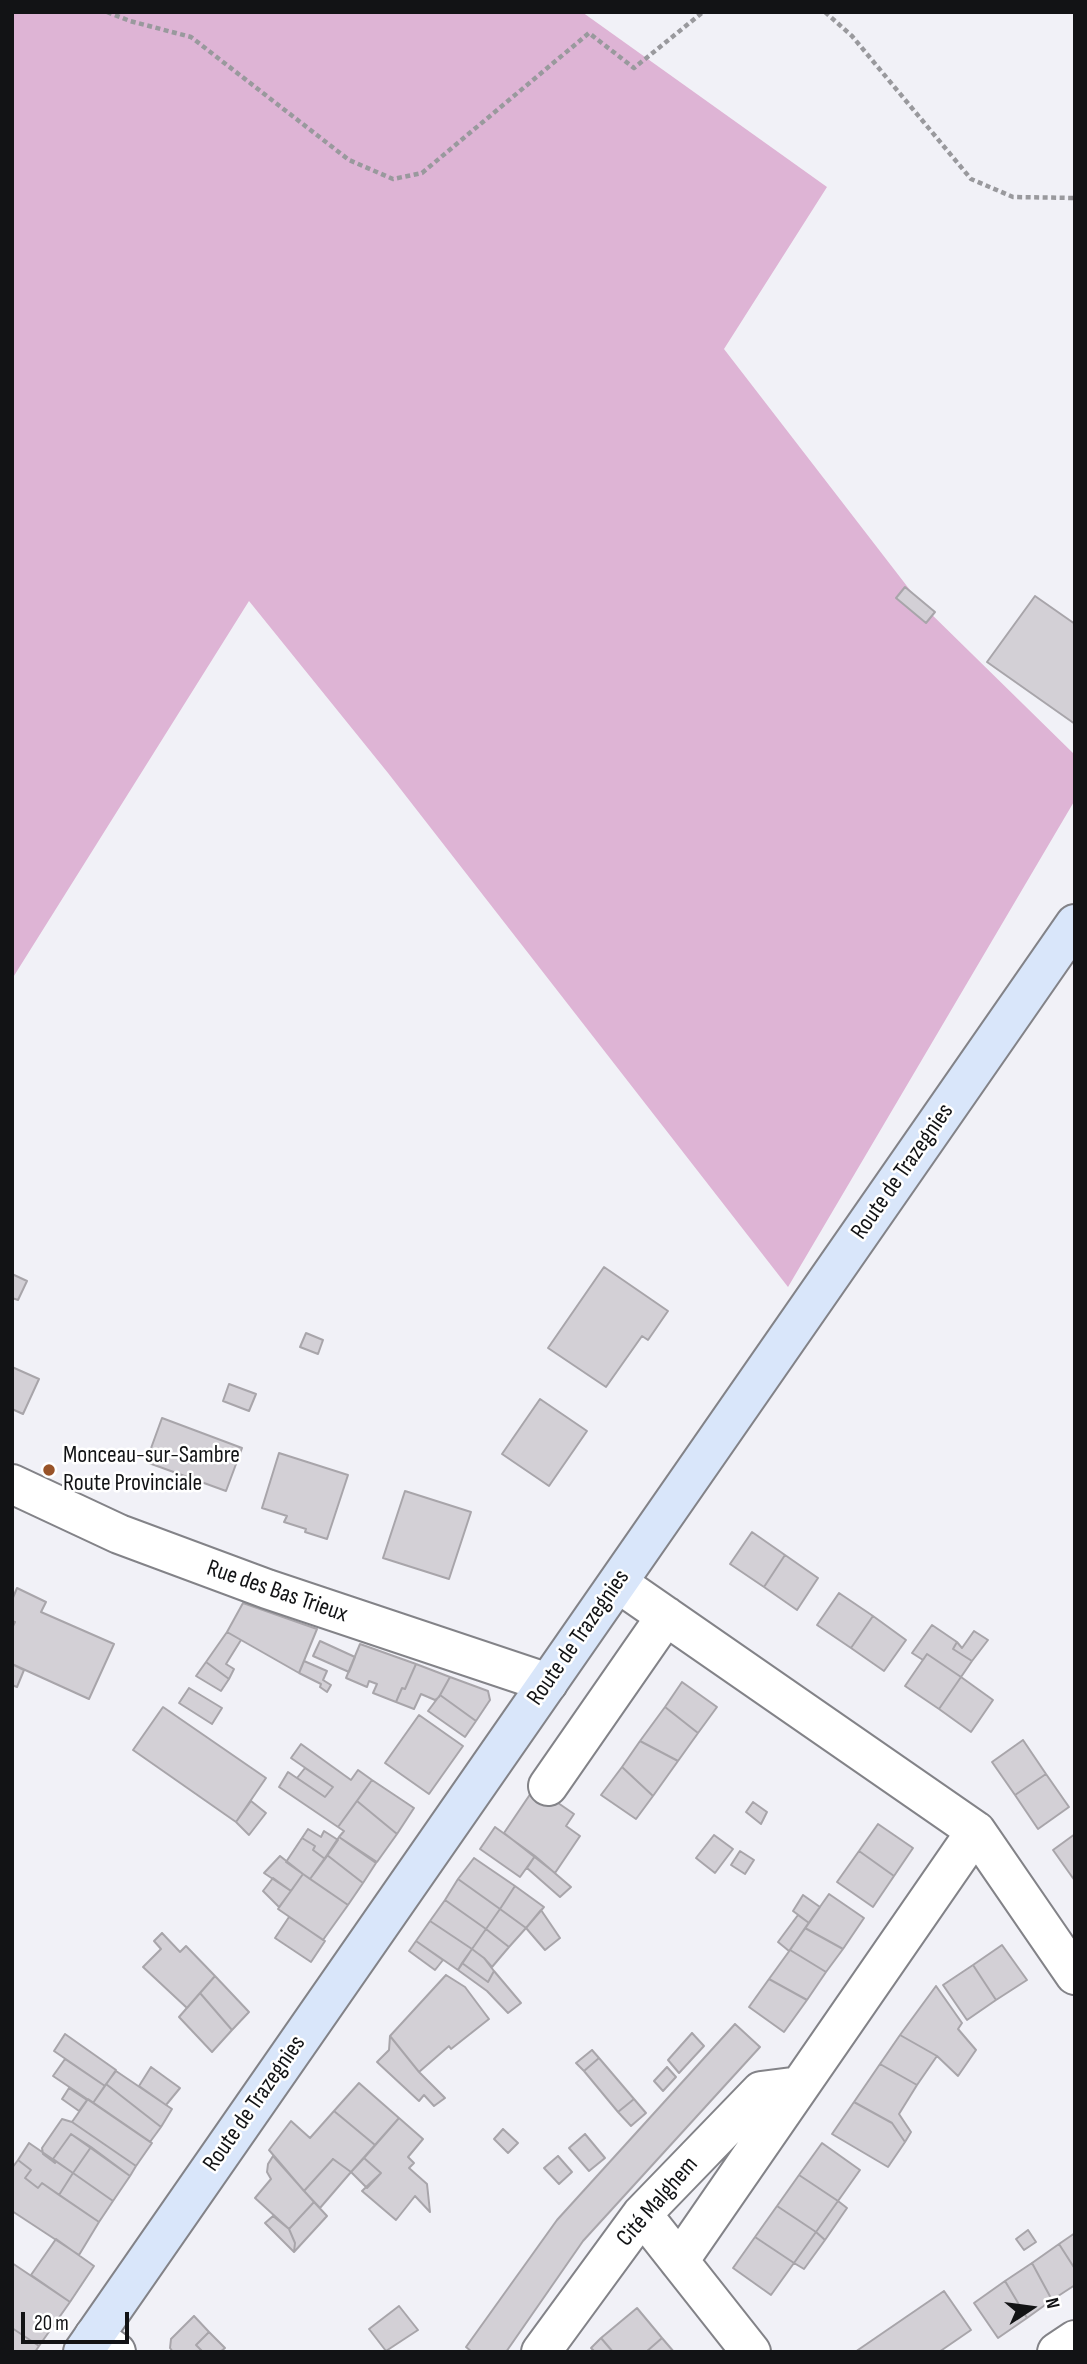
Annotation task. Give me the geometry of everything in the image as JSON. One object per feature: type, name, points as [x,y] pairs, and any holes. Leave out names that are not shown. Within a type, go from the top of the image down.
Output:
[{"type":"main road","name":"Route de Trazegnies","points":[[97,2347],[548,1683],[1075,924]]},
{"type":"street","name":"Rue des Bas Trieux","points":[[12,1484],[119,1534],[243,1580],[548,1683]]},
{"type":"street","points":[[618,1583],[976,1831],[1075,1975]]},
{"type":"street","points":[[548,1786],[666,1616]]},
{"type":"street","name":"Cité Malghem","points":[[680,2262],[976,1831]]},
{"type":"street","name":"Cité Malghem","points":[[541,2352],[642,2214],[761,2091],[800,2086]]},
{"type":"street","points":[[642,2214],[751,2352]]},
{"type":"street","points":[[1058,2352],[1075,2340]]},
{"type":"path","points":[[107,12],[191,37],[349,160],[393,178],[422,173],[589,33],[634,68],[703,12]]},
{"type":"path","points":[[825,12],[852,36],[971,178],[1013,197],[1075,198]]},
{"type":"shaded area","points":[[12,12],[582,12],[827,187],[724,349],[920,603],[1075,755],[1075,800],[788,1287],[388,773],[249,601],[12,979]]},
{"type":"building","points":[[905,587],[935,612],[926,623],[896,598]]},
{"type":"building","points":[[1035,596],[1075,624],[1075,724],[987,662]]},
{"type":"building","points":[[604,1267],[668,1311],[648,1340],[642,1336],[606,1387],[548,1348]]},
{"type":"building","points":[[12,1274],[27,1281],[18,1300],[12,1298]]},
{"type":"building","points":[[306,1333],[323,1340],[318,1354],[300,1347]]},
{"type":"building","points":[[12,1367],[39,1379],[23,1414],[12,1409]]},
{"type":"building","points":[[229,1384],[256,1394],[249,1411],[223,1401]]},
{"type":"building","points":[[540,1399],[587,1431],[549,1486],[502,1454]]},
{"type":"building","points":[[162,1418],[242,1448],[226,1491],[146,1462]]},
{"type":"building","points":[[279,1453],[348,1475],[327,1539],[284,1522],[287,1516],[262,1508]]},
{"type":"building","points":[[405,1491],[471,1512],[449,1579],[383,1558]]},
{"type":"building","points":[[752,1532],[785,1555],[764,1587],[730,1564]]},
{"type":"building","points":[[785,1555],[818,1578],[797,1610],[764,1587]]},
{"type":"building","points":[[17,1588],[46,1602],[41,1612],[114,1644],[89,1699],[12,1664],[12,1628],[15,1622],[12,1621],[12,1600]]},
{"type":"building","points":[[839,1593],[873,1616],[851,1648],[817,1625]]},
{"type":"building","points":[[243,1603],[317,1629],[299,1673],[227,1632]]},
{"type":"building","points":[[873,1616],[906,1640],[884,1671],[851,1648]]},
{"type":"building","points":[[932,1625],[957,1642],[953,1649],[972,1661],[961,1677],[927,1654],[923,1660],[912,1653]]},
{"type":"building","points":[[974,1631],[988,1640],[972,1661],[953,1649],[957,1642],[962,1648]]},
{"type":"building","points":[[227,1632],[241,1640],[226,1664],[234,1669],[229,1679],[206,1662]]},
{"type":"building","points":[[320,1641],[355,1657],[349,1672],[313,1656]]},
{"type":"building","points":[[360,1644],[416,1664],[396,1702],[373,1693],[377,1684],[369,1681],[367,1687],[346,1678]]},
{"type":"building","points":[[927,1654],[961,1677],[939,1709],[905,1686]]},
{"type":"building","points":[[304,1661],[327,1671],[323,1680],[331,1685],[327,1692],[320,1687],[321,1684],[299,1673]]},
{"type":"building","points":[[206,1662],[229,1679],[221,1691],[196,1676]]},
{"type":"building","points":[[12,1664],[24,1670],[17,1687],[12,1685]]},
{"type":"building","points":[[416,1664],[450,1677],[439,1697],[435,1700],[421,1694],[414,1709],[396,1702]]},
{"type":"building","points":[[450,1677],[488,1691],[490,1700],[476,1721],[440,1695]]},
{"type":"building","points":[[961,1677],[993,1700],[971,1732],[939,1709]]},
{"type":"building","points":[[682,1682],[717,1707],[698,1733],[665,1707]]},
{"type":"building","points":[[189,1688],[222,1708],[212,1724],[179,1703]]},
{"type":"building","points":[[440,1695],[476,1721],[465,1737],[428,1711]]},
{"type":"building","points":[[163,1707],[266,1778],[236,1822],[133,1750]]},
{"type":"building","points":[[665,1707],[698,1733],[678,1761],[640,1741]]},
{"type":"building","points":[[419,1715],[463,1746],[429,1794],[385,1763]]},
{"type":"building","points":[[1023,1740],[1046,1774],[1015,1795],[992,1762]]},
{"type":"building","points":[[640,1741],[678,1761],[653,1796],[622,1767]]},
{"type":"building","points":[[301,1744],[351,1780],[358,1770],[372,1780],[338,1827],[279,1787],[288,1772],[325,1797],[333,1787],[291,1758]]},
{"type":"building","points":[[622,1767],[653,1796],[636,1819],[601,1795]]},
{"type":"building","points":[[305,1768],[333,1787],[325,1797],[297,1778]]},
{"type":"building","points":[[1046,1774],[1069,1807],[1038,1829],[1015,1795]]},
{"type":"building","points":[[372,1780],[414,1808],[397,1834],[357,1801]]},
{"type":"building","points":[[535,1787],[574,1814],[566,1826],[580,1836],[555,1873],[504,1833]]},
{"type":"building","points":[[251,1801],[266,1813],[249,1835],[236,1822]]},
{"type":"building","points":[[357,1801],[397,1834],[377,1862],[339,1837],[344,1831],[338,1827]]},
{"type":"building","points":[[753,1802],[767,1812],[761,1824],[746,1812]]},
{"type":"building","points":[[878,1824],[913,1848],[894,1876],[859,1851]]},
{"type":"building","points":[[495,1827],[535,1856],[520,1877],[480,1849]]},
{"type":"building","points":[[308,1829],[321,1837],[324,1831],[338,1840],[325,1859],[313,1850],[315,1846],[302,1838]]},
{"type":"building","points":[[1075,1834],[1075,1881],[1053,1850]]},
{"type":"building","points":[[714,1835],[733,1849],[715,1873],[696,1858]]},
{"type":"building","points":[[339,1837],[376,1863],[363,1883],[327,1855]]},
{"type":"building","points":[[302,1838],[315,1846],[313,1850],[325,1859],[310,1879],[286,1862]]},
{"type":"building","points":[[740,1851],[754,1860],[745,1874],[731,1865]]},
{"type":"building","points":[[859,1851],[894,1876],[873,1907],[837,1882]]},
{"type":"building","points":[[327,1855],[363,1883],[348,1905],[310,1879]]},
{"type":"building","points":[[280,1856],[303,1874],[291,1891],[264,1873]]},
{"type":"building","points":[[535,1856],[571,1887],[560,1897],[527,1868]]},
{"type":"building","points":[[474,1858],[515,1886],[500,1909],[458,1879]]},
{"type":"building","points":[[303,1874],[348,1905],[323,1940],[278,1909]]},
{"type":"building","points":[[273,1878],[291,1891],[279,1907],[263,1891]]},
{"type":"building","points":[[458,1879],[500,1909],[486,1929],[445,1900]]},
{"type":"building","points":[[515,1886],[544,1907],[526,1928],[500,1909]]},
{"type":"building","points":[[829,1894],[864,1918],[843,1949],[805,1928]]},
{"type":"building","points":[[803,1895],[820,1907],[809,1923],[793,1911]]},
{"type":"building","points":[[445,1900],[486,1929],[472,1949],[430,1921]]},
{"type":"building","points":[[500,1909],[526,1928],[509,1947],[486,1929]]},
{"type":"building","points":[[541,1910],[560,1938],[545,1950],[526,1928]]},
{"type":"building","points":[[798,1915],[809,1923],[789,1951],[778,1942]]},
{"type":"building","points":[[289,1917],[325,1941],[311,1962],[275,1938]]},
{"type":"building","points":[[430,1921],[472,1949],[458,1970],[416,1941]]},
{"type":"building","points":[[805,1928],[843,1949],[826,1972],[790,1950]]},
{"type":"building","points":[[486,1929],[509,1947],[492,1967],[472,1949]]},
{"type":"building","points":[[162,1933],[180,1952],[186,1946],[215,1976],[187,2008],[143,1967],[161,1949],[154,1941]]},
{"type":"building","points":[[416,1941],[443,1960],[435,1970],[409,1951]]},
{"type":"building","points":[[1002,1945],[1027,1980],[996,2000],[973,1965]]},
{"type":"building","points":[[472,1949],[484,1958],[494,1971],[488,1982],[462,1963]]},
{"type":"building","points":[[790,1950],[826,1972],[807,2000],[769,1979]]},
{"type":"building","points":[[462,1963],[488,1982],[494,1971],[521,2003],[508,2013],[487,1991],[458,1970]]},
{"type":"building","points":[[973,1965],[996,2000],[967,2020],[943,1985]]},
{"type":"building","points":[[446,1975],[465,1987],[489,2019],[451,2049],[449,2046],[419,2072],[390,2036]]},
{"type":"building","points":[[215,1976],[249,2012],[232,2030],[200,1993]]},
{"type":"building","points":[[769,1979],[807,2000],[784,2032],[749,2007]]},
{"type":"building","points":[[936,1986],[962,2023],[958,2029],[976,2050],[958,2076],[937,2056],[900,2035]]},
{"type":"building","points":[[200,1993],[232,2030],[212,2052],[179,2017]]},
{"type":"building","points":[[735,2024],[760,2047],[583,2241],[506,2352],[472,2352],[466,2347],[557,2220]]},
{"type":"building","points":[[692,2033],[704,2046],[679,2073],[668,2060]]},
{"type":"building","points":[[65,2034],[116,2070],[105,2086],[54,2051]]},
{"type":"building","points":[[900,2035],[937,2056],[917,2085],[880,2064]]},
{"type":"building","points":[[390,2036],[419,2072],[445,2098],[434,2106],[424,2095],[419,2101],[377,2062],[389,2050]]},
{"type":"building","points":[[592,2050],[599,2058],[584,2071],[576,2063]]},
{"type":"building","points":[[599,2058],[634,2099],[618,2112],[584,2071]]},
{"type":"building","points":[[65,2059],[105,2086],[93,2103],[53,2076]]},
{"type":"building","points":[[880,2064],[917,2085],[899,2114],[911,2132],[905,2142],[892,2123],[854,2102]]},
{"type":"building","points":[[151,2067],[180,2088],[166,2105],[139,2086]]},
{"type":"building","points":[[667,2067],[676,2077],[663,2091],[654,2081]]},
{"type":"building","points":[[116,2071],[172,2109],[161,2127],[106,2084]]},
{"type":"building","points":[[359,2083],[399,2118],[375,2145],[334,2111]]},
{"type":"building","points":[[106,2084],[161,2127],[150,2142],[93,2103]]},
{"type":"building","points":[[69,2088],[87,2100],[79,2111],[62,2099]]},
{"type":"building","points":[[88,2099],[152,2143],[136,2166],[72,2122]]},
{"type":"building","points":[[634,2099],[646,2113],[631,2126],[618,2112]]},
{"type":"building","points":[[854,2102],[892,2123],[905,2142],[888,2167],[832,2134]]},
{"type":"building","points":[[334,2111],[375,2145],[351,2172],[333,2159],[304,2191],[269,2150],[291,2121],[310,2138]]},
{"type":"building","points":[[399,2118],[423,2139],[408,2157],[414,2163],[409,2168],[427,2184],[430,2212],[415,2196],[396,2220],[362,2191],[381,2173],[364,2158]]},
{"type":"building","points":[[62,2119],[72,2122],[136,2166],[130,2176],[71,2134],[53,2159],[55,2163],[43,2154],[42,2148]]},
{"type":"building","points":[[503,2129],[518,2143],[508,2153],[494,2139]]},
{"type":"building","points":[[71,2134],[91,2147],[73,2173],[53,2159]]},
{"type":"building","points":[[585,2134],[605,2158],[589,2171],[569,2148]]},
{"type":"building","points":[[29,2143],[73,2173],[59,2195],[42,2183],[38,2188],[25,2178],[31,2170],[18,2160]]},
{"type":"building","points":[[822,2143],[860,2170],[838,2201],[799,2175]]},
{"type":"building","points":[[91,2147],[130,2176],[113,2201],[73,2173]]},
{"type":"building","points":[[273,2156],[314,2202],[289,2229],[255,2198],[271,2179],[267,2172]]},
{"type":"building","points":[[558,2156],[572,2172],[559,2184],[544,2168]]},
{"type":"building","points":[[364,2158],[381,2173],[367,2188],[351,2172]]},
{"type":"building","points":[[333,2159],[351,2172],[320,2208],[304,2191]]},
{"type":"building","points":[[18,2160],[31,2170],[25,2178],[38,2188],[42,2183],[99,2222],[79,2255],[12,2211],[12,2168]]},
{"type":"building","points":[[73,2173],[113,2201],[99,2222],[59,2195]]},
{"type":"building","points":[[799,2175],[838,2201],[816,2232],[777,2206]]},
{"type":"building","points":[[838,2201],[847,2208],[825,2240],[816,2232]]},
{"type":"building","points":[[314,2202],[327,2216],[294,2252],[295,2243],[289,2229]]},
{"type":"building","points":[[777,2206],[816,2232],[794,2263],[755,2237]]},
{"type":"building","points":[[273,2216],[289,2229],[295,2243],[294,2252],[265,2223]]},
{"type":"building","points":[[1028,2230],[1036,2242],[1024,2250],[1016,2239]]},
{"type":"building","points":[[816,2232],[825,2240],[804,2269],[794,2263]]},
{"type":"building","points":[[1075,2233],[1075,2269],[1059,2244]]},
{"type":"building","points":[[755,2237],[794,2263],[771,2295],[733,2268]]},
{"type":"building","points":[[56,2239],[94,2266],[70,2302],[31,2275]]},
{"type":"building","points":[[1059,2244],[1075,2269],[1075,2285],[1052,2300],[1032,2263]]},
{"type":"building","points":[[12,2263],[70,2302],[39,2346],[12,2328]]},
{"type":"building","points":[[1032,2263],[1052,2300],[1027,2318],[1005,2281]]},
{"type":"building","points":[[1005,2281],[1027,2318],[998,2338],[974,2303]]},
{"type":"building","points":[[944,2291],[971,2330],[939,2352],[855,2352]]},
{"type":"building","points":[[399,2306],[418,2330],[386,2351],[369,2329]]},
{"type":"building","points":[[637,2308],[662,2338],[646,2352],[613,2352],[601,2338]]},
{"type":"building","points":[[194,2316],[209,2332],[196,2345],[203,2352],[173,2352],[170,2348],[171,2339]]},
{"type":"building","points":[[12,2328],[39,2346],[35,2352],[12,2352]]},
{"type":"building","points":[[209,2332],[225,2348],[220,2352],[203,2352],[196,2345]]},
{"type":"building","points":[[601,2338],[613,2352],[595,2352],[591,2348]]},
{"type":"building","points":[[662,2338],[674,2352],[646,2352]]},
{"type":"place","name":"Monceau-sur-Sambre Route Provinciale","points":[[49,1470]]}]
